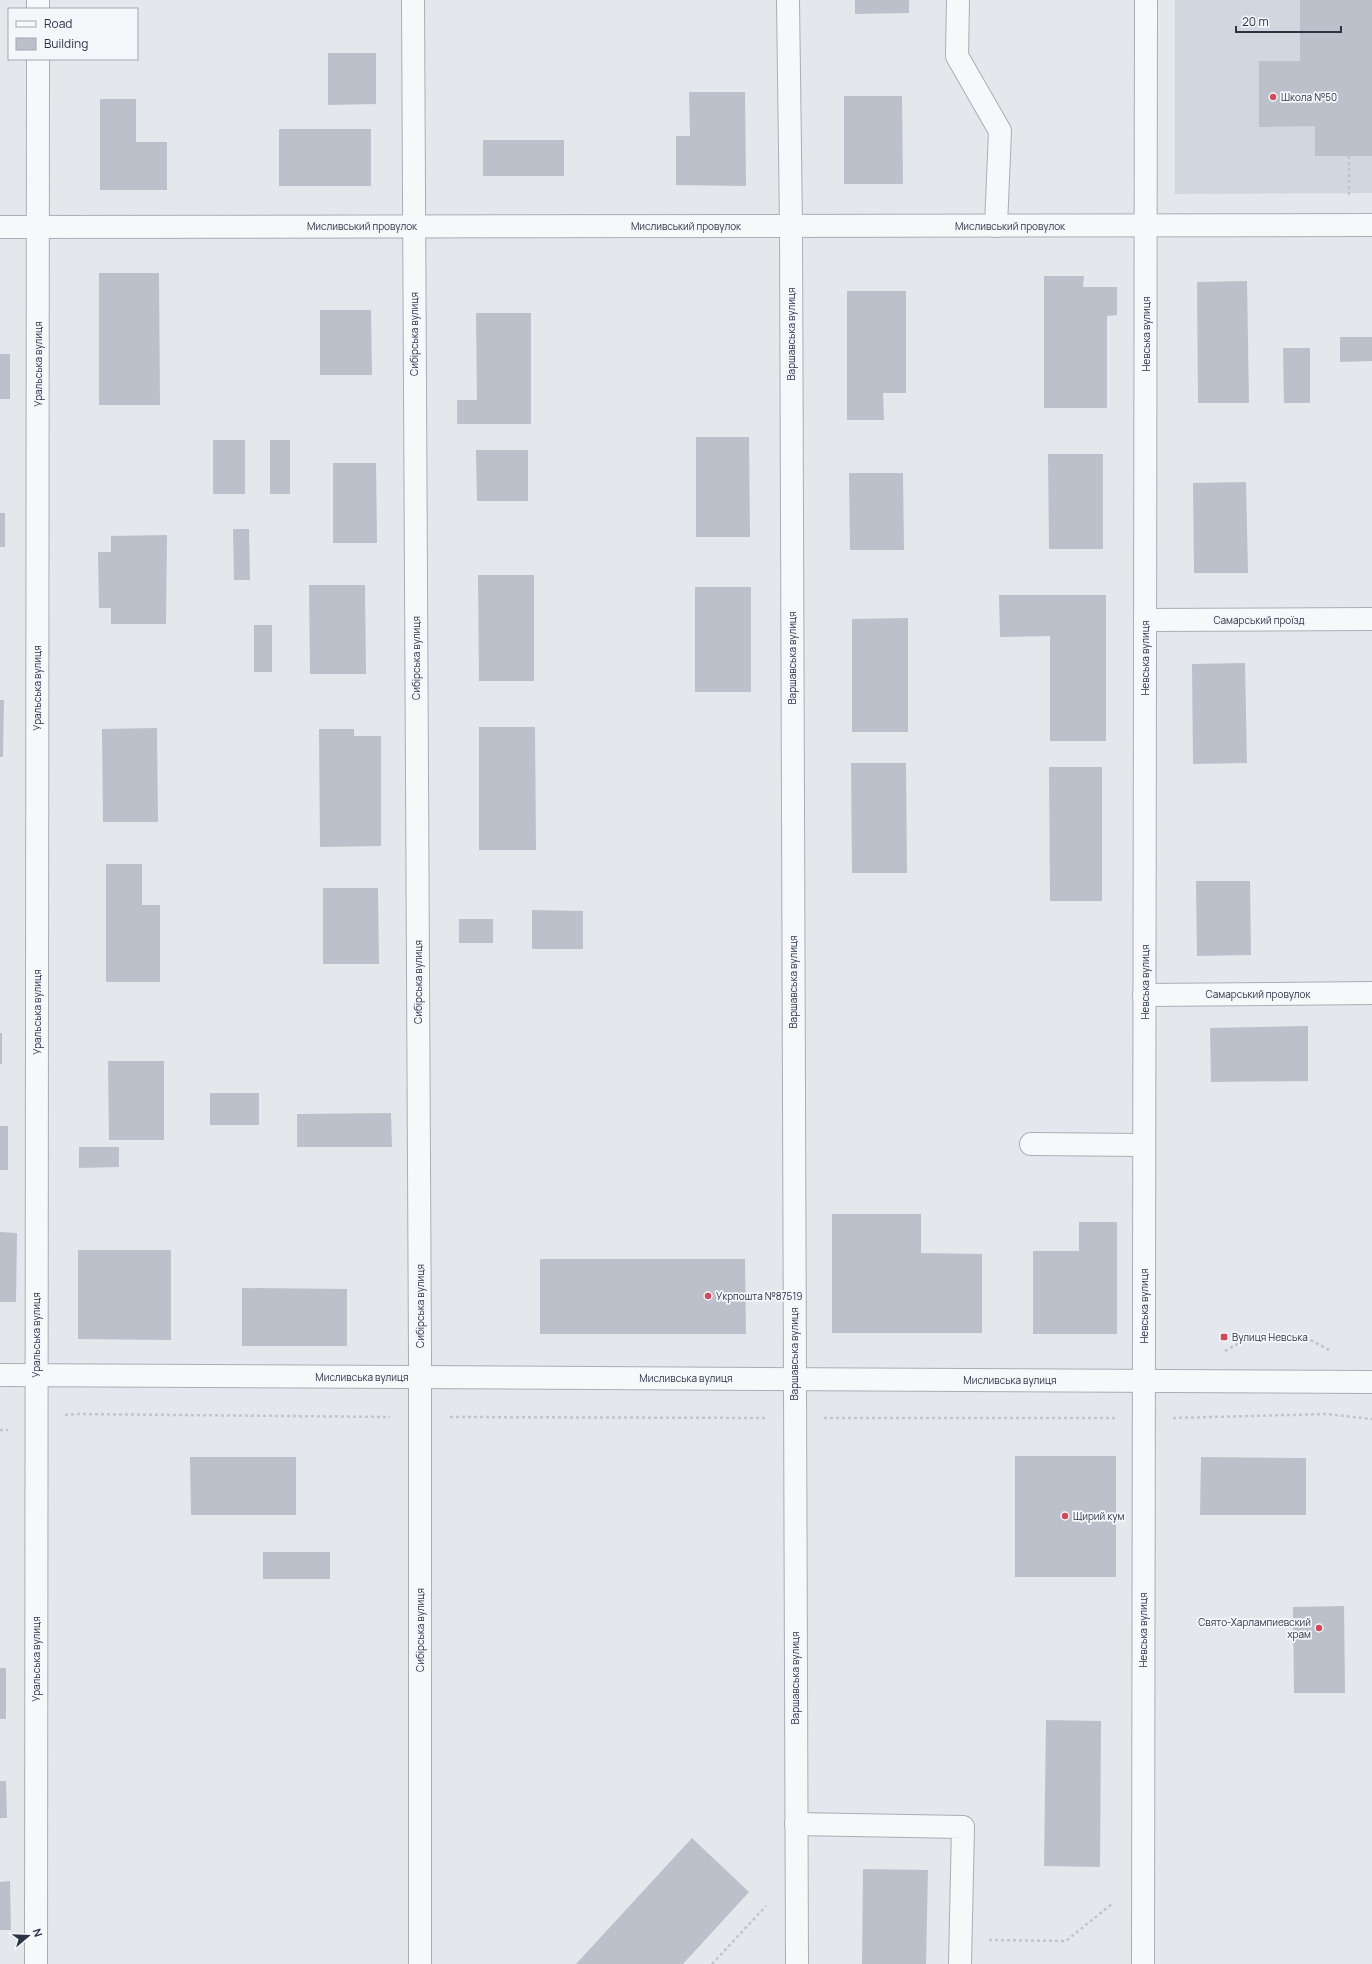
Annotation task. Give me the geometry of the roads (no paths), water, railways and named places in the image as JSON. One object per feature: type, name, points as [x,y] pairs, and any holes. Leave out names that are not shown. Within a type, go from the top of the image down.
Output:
[{"type":"street","name":"Сибірська вулиця","points":[[413,0],[420,1377],[420,1964]]},
{"type":"street","name":"Варшавська вулиця","points":[[788,0],[791,226],[797,1964]]},
{"type":"street","points":[[958,0],[957,56],[1000,131],[996,226]]},
{"type":"street","name":"Невська вулиця","points":[[1143,1964],[1146,0]]},
{"type":"street","name":"Уральська вулиця","points":[[36,1964],[38,60]]},
{"type":"street","name":"Мисливський провулок","points":[[0,227],[1372,225]]},
{"type":"street","name":"Самарський проїзд","points":[[1145,620],[1372,619]]},
{"type":"street","name":"Самарський провулок","points":[[1144,995],[1372,993]]},
{"type":"street","points":[[1031,1144],[1144,1145]]},
{"type":"street","name":"Мисливська вулиця","points":[[0,1375],[1372,1382]]},
{"type":"street","points":[[796,1824],[963,1827],[960,1964]]},
{"type":"place","name":"Школа №50","points":[[1273,97]]},
{"type":"place","name":"Укрпошта №87519","points":[[708,1296]]},
{"type":"place","name":"Вулиця Невська","points":[[1224,1337]]},
{"type":"place","name":"Щирий кум","points":[[1065,1516]]},
{"type":"place","name":"Свято-Харлампиевский храм","points":[[1319,1628]]}]
